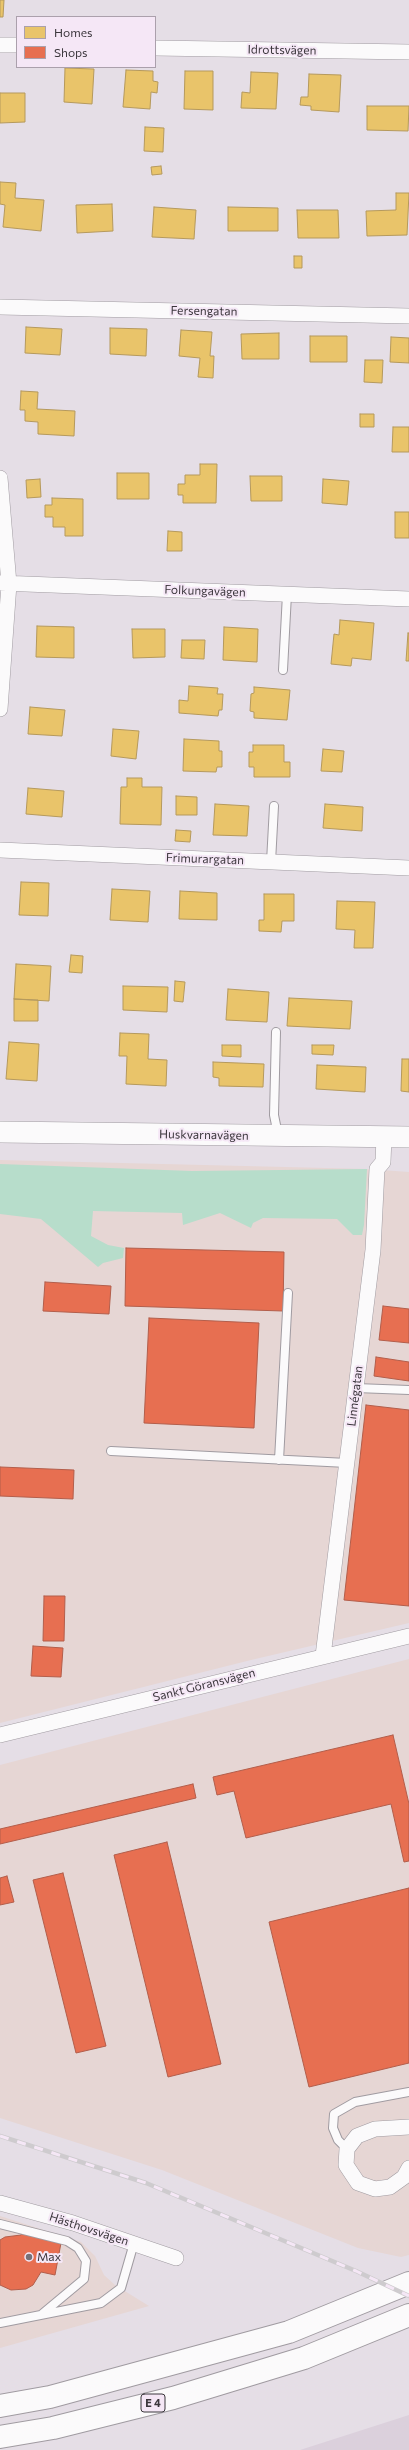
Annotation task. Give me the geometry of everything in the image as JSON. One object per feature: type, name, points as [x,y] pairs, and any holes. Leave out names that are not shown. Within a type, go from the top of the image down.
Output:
[{"type":"highway","points":[[0,2406],[50,2397],[289,2332],[409,2283]]},
{"type":"highway","name":"E 4","points":[[0,2437],[53,2428],[173,2398],[304,2358],[409,2315]]},
{"type":"street","points":[[0,45],[16,45]]},
{"type":"street","name":"Idrottsvägen","points":[[156,48],[409,52]]},
{"type":"street","name":"Fersengatan","points":[[0,307],[409,316]]},
{"type":"street","points":[[0,478],[4,584],[0,709]]},
{"type":"street","name":"Folkungavägen","points":[[4,584],[409,599]]},
{"type":"street","name":"Frimurargatan","points":[[0,850],[409,868]]},
{"type":"street","name":"Huskvarnavägen","points":[[0,1132],[409,1137]]},
{"type":"street","name":"Linnégatan","points":[[323,1656],[373,1250],[377,1169],[383,1162],[384,1137]]},
{"type":"street","name":"Sankt Göransvägen","points":[[0,1735],[409,1636]]},
{"type":"street","points":[[409,2128],[375,2129],[357,2136],[347,2149],[346,2165],[358,2183],[375,2189],[390,2187],[404,2177],[409,2168]]},
{"type":"street","name":"Hästhovsvägen","points":[[0,2203],[74,2223],[176,2258]]},
{"type":"lane","points":[[283,670],[287,594]]},
{"type":"lane","points":[[271,862],[274,806]]},
{"type":"lane","points":[[276,1032],[274,1115],[278,1136]]},
{"type":"lane","points":[[279,1460],[288,1293]]},
{"type":"lane","points":[[356,1388],[409,1390]]},
{"type":"lane","points":[[111,1451],[347,1463]]},
{"type":"lane","points":[[347,2149],[338,2140],[334,2128],[334,2114],[355,2102],[409,2092]]},
{"type":"lane","points":[[0,2224],[67,2242],[78,2248],[86,2261],[84,2279],[40,2315]]},
{"type":"lane","points":[[0,2323],[101,2303],[121,2288],[134,2243]]},
{"type":"shaded area","points":[[0,1160],[367,1169],[409,1172],[409,1623],[251,1660],[0,1723]]},
{"type":"shaded area","points":[[409,1659],[409,2255],[401,2257],[358,2248],[162,2170],[0,2118],[0,1765]]},
{"type":"shaded area","points":[[0,2216],[81,2242],[95,2256],[104,2275],[115,2285],[149,2306],[0,2348]]},
{"type":"shaded area","points":[[409,2415],[409,2450],[300,2450]]},
{"type":"green space","points":[[0,1164],[192,1171],[367,1169],[364,1225],[362,1235],[353,1235],[337,1219],[263,1218],[253,1223],[251,1228],[220,1213],[183,1225],[182,1213],[93,1211],[91,1236],[108,1245],[124,1248],[123,1258],[103,1263],[98,1267],[41,1219],[0,1214]]},
{"type":"building: Homes","points":[[0,0],[4,0],[3,17],[0,17]]},
{"type":"building: Homes","points":[[65,68],[94,69],[92,104],[64,102]]},
{"type":"building: Homes","points":[[126,70],[153,71],[153,81],[158,82],[157,93],[151,92],[150,109],[123,107]]},
{"type":"building: Homes","points":[[185,71],[213,71],[213,110],[184,109]]},
{"type":"building: Homes","points":[[251,72],[278,73],[276,109],[241,108],[242,92],[250,93]]},
{"type":"building: Homes","points":[[309,74],[341,75],[339,112],[311,110],[311,106],[300,105],[301,97],[308,97]]},
{"type":"building: Homes","points":[[0,93],[25,93],[25,122],[0,123]]},
{"type":"building: Homes","points":[[367,106],[409,106],[408,131],[367,130]]},
{"type":"building: Homes","points":[[145,127],[164,128],[163,152],[144,151]]},
{"type":"building: Homes","points":[[161,166],[162,174],[152,175],[151,167]]},
{"type":"building: Homes","points":[[0,182],[16,183],[15,198],[44,200],[41,231],[3,227],[5,205],[0,204]]},
{"type":"building: Homes","points":[[396,193],[409,193],[407,235],[367,236],[366,211],[396,210]]},
{"type":"building: Homes","points":[[112,204],[113,231],[77,233],[76,205]]},
{"type":"building: Homes","points":[[154,207],[196,210],[194,239],[152,237]]},
{"type":"building: Homes","points":[[228,207],[278,208],[278,231],[228,231]]},
{"type":"building: Homes","points":[[297,210],[338,210],[339,238],[298,238]]},
{"type":"building: Homes","points":[[294,256],[302,256],[302,268],[294,268]]},
{"type":"building: Homes","points":[[26,327],[62,329],[60,355],[25,353]]},
{"type":"building: Homes","points":[[110,328],[147,329],[146,356],[110,354]]},
{"type":"building: Homes","points":[[181,330],[212,332],[210,356],[214,356],[213,378],[198,377],[200,358],[179,356]]},
{"type":"building: Homes","points":[[279,333],[279,359],[242,359],[241,334]]},
{"type":"building: Homes","points":[[310,336],[347,336],[347,362],[310,362]]},
{"type":"building: Homes","points":[[391,337],[409,338],[409,363],[390,362]]},
{"type":"building: Homes","points":[[365,360],[383,360],[382,383],[364,382]]},
{"type":"building: Homes","points":[[21,391],[38,392],[37,409],[75,411],[74,436],[38,434],[38,422],[25,421],[25,410],[20,410]]},
{"type":"building: Homes","points":[[360,414],[374,414],[374,427],[360,427]]},
{"type":"building: Homes","points":[[393,427],[409,427],[409,452],[392,452]]},
{"type":"building: Homes","points":[[200,464],[217,464],[216,503],[183,503],[183,495],[178,495],[178,484],[185,484],[185,475],[200,475]]},
{"type":"building: Homes","points":[[117,473],[149,473],[149,499],[117,499]]},
{"type":"building: Homes","points":[[250,476],[282,476],[282,501],[251,501]]},
{"type":"building: Homes","points":[[40,479],[41,497],[27,498],[26,480]]},
{"type":"building: Homes","points":[[323,479],[349,481],[347,505],[322,503]]},
{"type":"building: Homes","points":[[52,498],[83,499],[83,536],[65,536],[65,527],[53,527],[53,517],[45,517],[45,505],[52,505]]},
{"type":"building: Homes","points":[[395,512],[409,512],[409,538],[395,538]]},
{"type":"building: Homes","points":[[168,531],[182,532],[182,551],[167,551]]},
{"type":"building: Homes","points":[[340,620],[374,623],[371,660],[352,658],[351,666],[331,664],[334,634],[339,635]]},
{"type":"building: Homes","points":[[37,626],[74,627],[74,658],[36,657]]},
{"type":"building: Homes","points":[[224,627],[258,629],[257,662],[223,660]]},
{"type":"building: Homes","points":[[132,629],[165,629],[165,657],[133,658]]},
{"type":"building: Homes","points":[[408,633],[409,661],[406,661]]},
{"type":"building: Homes","points":[[182,640],[205,640],[204,659],[181,658]]},
{"type":"building: Homes","points":[[189,686],[218,688],[217,694],[223,694],[222,710],[219,710],[218,716],[179,713],[179,700],[188,701]]},
{"type":"building: Homes","points":[[254,687],[290,690],[287,720],[254,718],[254,712],[250,711],[251,694],[254,693]]},
{"type":"building: Homes","points":[[30,707],[65,710],[62,736],[28,734]]},
{"type":"building: Homes","points":[[113,729],[139,731],[136,759],[111,756]]},
{"type":"building: Homes","points":[[184,739],[219,741],[219,751],[222,751],[222,767],[217,767],[216,772],[183,771]]},
{"type":"building: Homes","points":[[253,745],[284,745],[284,762],[290,762],[290,777],[254,777],[254,767],[249,767],[249,752],[253,752]]},
{"type":"building: Homes","points":[[323,749],[344,751],[342,772],[321,771]]},
{"type":"building: Homes","points":[[127,778],[142,778],[142,787],[162,787],[161,825],[120,824],[121,787],[127,787]]},
{"type":"building: Homes","points":[[28,788],[64,791],[62,817],[26,814]]},
{"type":"building: Homes","points":[[176,796],[197,797],[197,815],[176,815]]},
{"type":"building: Homes","points":[[215,804],[249,806],[247,836],[213,835]]},
{"type":"building: Homes","points":[[325,804],[363,807],[362,831],[323,828]]},
{"type":"building: Homes","points":[[176,830],[191,831],[190,842],[175,841]]},
{"type":"building: Homes","points":[[21,882],[49,883],[48,916],[19,915]]},
{"type":"building: Homes","points":[[112,889],[150,891],[148,922],[110,920]]},
{"type":"building: Homes","points":[[180,891],[217,893],[217,920],[179,919]]},
{"type":"building: Homes","points":[[264,894],[294,894],[294,921],[282,921],[281,932],[259,931],[259,920],[264,920]]},
{"type":"building: Homes","points":[[337,901],[375,902],[373,948],[354,948],[355,930],[336,929]]},
{"type":"building: Homes","points":[[71,955],[83,956],[82,973],[69,972]]},
{"type":"building: Homes","points":[[16,964],[51,966],[49,1001],[14,999]]},
{"type":"building: Homes","points":[[175,981],[185,982],[183,1002],[174,1001]]},
{"type":"building: Homes","points":[[123,986],[168,987],[167,1012],[123,1010]]},
{"type":"building: Homes","points":[[228,989],[269,992],[267,1022],[226,1020]]},
{"type":"building: Homes","points":[[289,998],[352,1001],[350,1029],[287,1026]]},
{"type":"building: Homes","points":[[14,999],[38,1000],[38,1021],[14,1021]]},
{"type":"building: Homes","points":[[120,1033],[149,1034],[148,1059],[167,1060],[166,1086],[126,1084],[127,1056],[119,1056]]},
{"type":"building: Homes","points":[[9,1042],[39,1044],[37,1081],[6,1079]]},
{"type":"building: Homes","points":[[222,1045],[241,1045],[241,1057],[222,1056]]},
{"type":"building: Homes","points":[[312,1045],[334,1045],[333,1055],[312,1054]]},
{"type":"building: Homes","points":[[402,1059],[409,1059],[409,1092],[401,1091]]},
{"type":"building: Homes","points":[[213,1062],[264,1064],[263,1087],[219,1086],[219,1078],[213,1077]]},
{"type":"building: Homes","points":[[317,1065],[366,1067],[365,1092],[316,1089]]},
{"type":"building: Shops","points":[[126,1248],[284,1252],[283,1311],[125,1306]]},
{"type":"building: Shops","points":[[45,1282],[111,1286],[109,1314],[43,1311]]},
{"type":"building: Shops","points":[[383,1306],[409,1309],[409,1343],[379,1340]]},
{"type":"building: Shops","points":[[149,1318],[259,1323],[254,1428],[144,1423]]},
{"type":"building: Shops","points":[[376,1357],[409,1362],[409,1381],[374,1376]]},
{"type":"building: Shops","points":[[366,1405],[409,1410],[409,1606],[344,1600]]},
{"type":"building: Shops","points":[[0,1467],[74,1470],[73,1499],[0,1496]]},
{"type":"building: Shops","points":[[44,1596],[65,1596],[64,1641],[43,1641]]},
{"type":"building: Shops","points":[[33,1646],[63,1648],[61,1677],[31,1676]]},
{"type":"building: Shops","points":[[393,1735],[409,1804],[409,1861],[404,1862],[391,1804],[246,1838],[234,1791],[217,1795],[213,1777]]},
{"type":"building: Shops","points":[[193,1784],[196,1798],[0,1844],[0,1829]]},
{"type":"building: Shops","points":[[167,1842],[221,2064],[168,2077],[114,1855]]},
{"type":"building: Shops","points":[[63,1873],[106,2046],[76,2053],[33,1880]]},
{"type":"building: Shops","points":[[7,1876],[14,1902],[0,1905],[0,1878]]},
{"type":"building: Shops","points":[[409,1888],[409,2063],[309,2087],[269,1922]]},
{"type":"building: Shops","name":"Max","points":[[22,2233],[61,2243],[55,2275],[41,2272],[33,2285],[26,2289],[11,2290],[0,2285],[0,2240],[5,2237],[21,2235]]},
{"type":"railway","points":[[0,2136],[146,2183],[356,2271],[409,2296]]},
{"type":"place","name":"Max","points":[[29,2257]]}]
